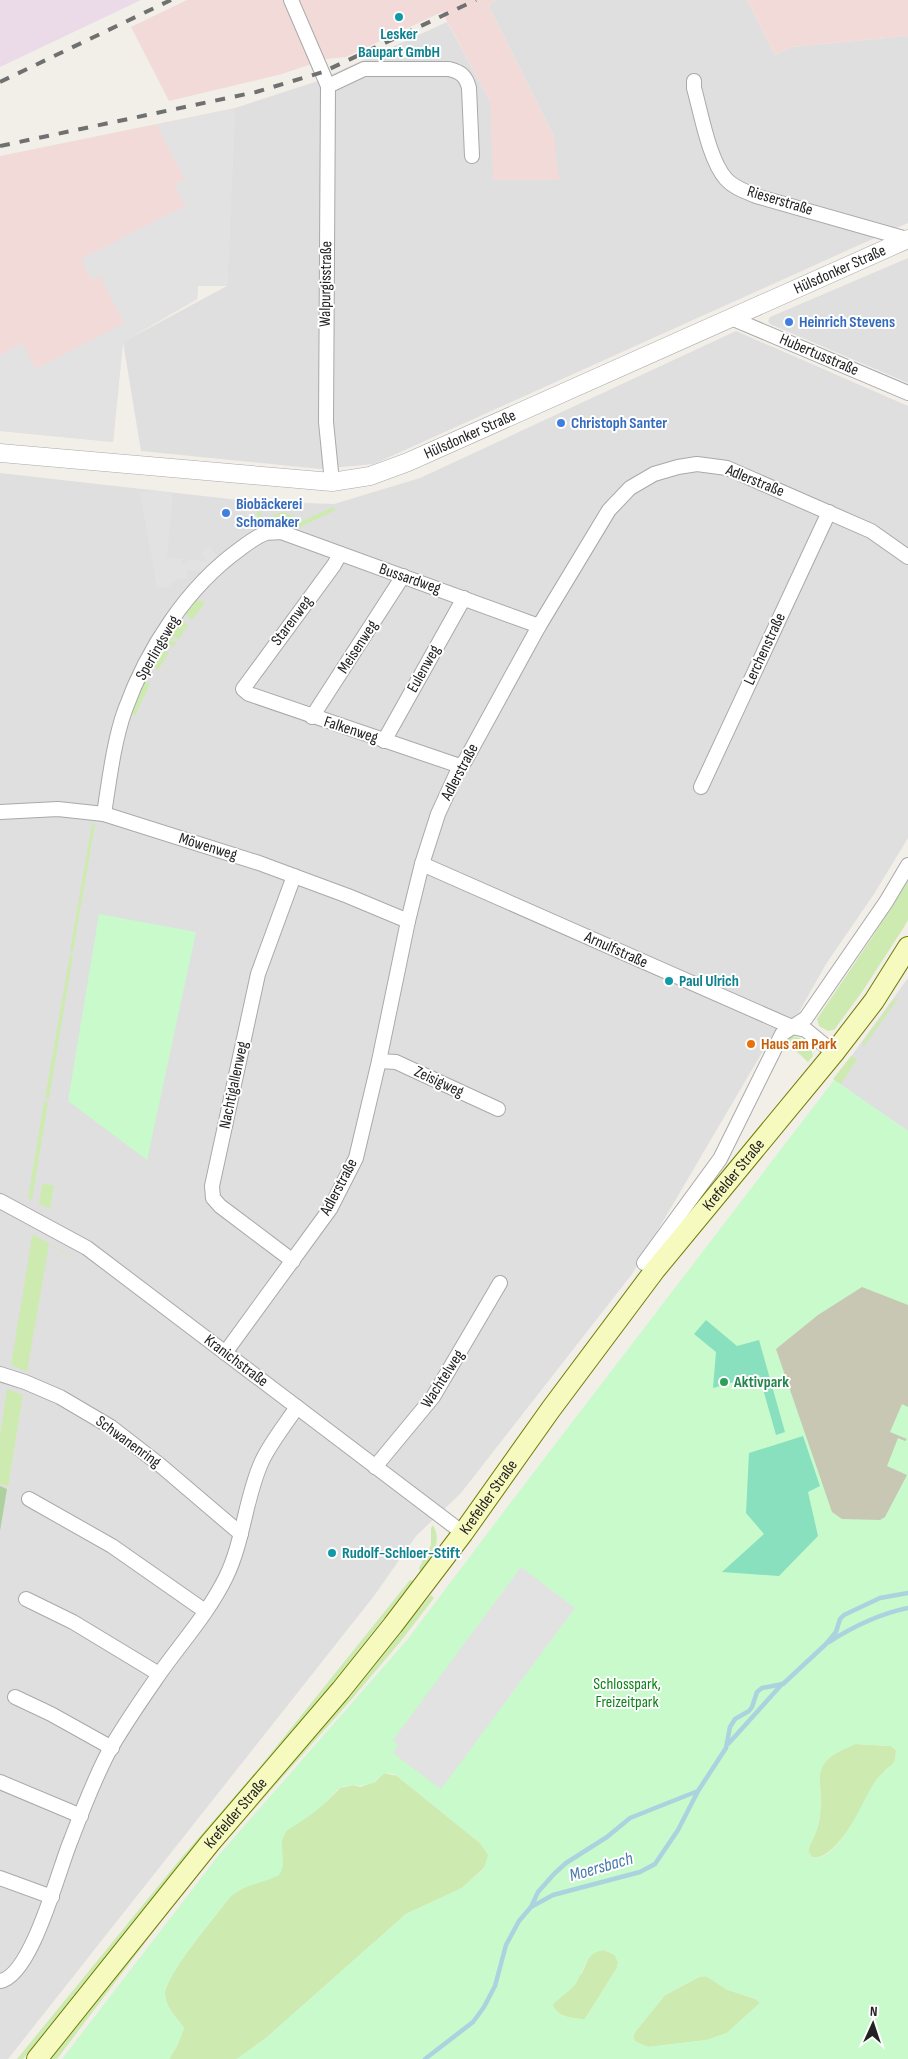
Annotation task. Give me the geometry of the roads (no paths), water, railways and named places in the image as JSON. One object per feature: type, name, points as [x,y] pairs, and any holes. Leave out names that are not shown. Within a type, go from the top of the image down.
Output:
[{"type":"main road","name":"Krefelder Straße","points":[[37,2059],[210,1843],[341,1690],[463,1533],[655,1270],[834,1053],[874,1001],[908,947]]},
{"type":"street","name":"Walpurgisstraße","points":[[290,0],[328,86],[326,422],[332,482]]},
{"type":"street","points":[[328,86],[364,69],[449,69],[458,72],[466,78],[469,88],[472,156]]},
{"type":"street","name":"Rieserstraße","points":[[694,82],[715,164],[726,179],[736,188],[756,196],[908,239]]},
{"type":"street","name":"Hülsdonker Straße","points":[[0,453],[332,482],[370,476],[408,462],[908,239]]},
{"type":"street","name":"Hubertusstraße","points":[[731,318],[908,393]]},
{"type":"street","name":"Adlerstraße","points":[[226,1353],[330,1209],[356,1158],[380,1061],[408,922],[422,864],[438,814],[460,766],[465,761],[539,626],[609,510],[630,488],[654,474],[696,464],[727,468],[871,531],[908,557]]},
{"type":"street","name":"Lerchenstraße","points":[[701,787],[829,512]]},
{"type":"street","name":"Bussardweg","points":[[281,532],[539,626]]},
{"type":"street","name":"Sperlingsweg","points":[[104,814],[124,711],[159,641],[183,605],[227,558],[252,540],[267,533],[281,532]]},
{"type":"street","name":"Starenweg","points":[[243,689],[334,565],[340,554]]},
{"type":"street","name":"Meisenweg","points":[[312,717],[403,576]]},
{"type":"street","name":"Eulenweg","points":[[384,741],[464,598]]},
{"type":"street","name":"Falkenweg","points":[[243,689],[249,694],[312,717],[460,766]]},
{"type":"street","name":"Möwenweg","points":[[0,812],[58,809],[104,814],[294,876],[408,922]]},
{"type":"street","name":"Arnulfstraße","points":[[422,864],[792,1027],[806,1030],[834,1053]]},
{"type":"street","name":"Krefelder Straße","points":[[644,1264],[720,1159],[782,1034],[806,1018],[886,902],[908,865]]},
{"type":"street","name":"Nachtigallenweg","points":[[293,1261],[220,1206],[213,1198],[212,1186],[258,974],[294,876]]},
{"type":"street","name":"Zeisigweg","points":[[380,1061],[396,1062],[498,1109]]},
{"type":"street","name":"Kranichstraße","points":[[0,1201],[87,1248],[463,1533]]},
{"type":"street","name":"Wachtelweg","points":[[375,1467],[432,1397],[500,1283]]},
{"type":"street","name":"Schwanenring","points":[[0,1374],[60,1397],[111,1427],[160,1465],[241,1534]]},
{"type":"street","points":[[0,1981],[5,1980],[23,1964],[52,1897],[70,1842],[112,1748],[159,1674],[205,1611],[225,1578],[235,1556],[262,1462],[273,1441],[297,1408]]},
{"type":"street","points":[[29,1499],[112,1546],[205,1611]]},
{"type":"street","points":[[26,1599],[73,1622],[159,1674]]},
{"type":"street","points":[[15,1697],[51,1714],[112,1748]]},
{"type":"street","points":[[0,1782],[81,1816]]},
{"type":"street","points":[[0,1878],[52,1897]]},
{"type":"waterway","name":"Moersbach","points":[[531,1907],[553,1895],[640,1872],[655,1864],[678,1830],[698,1791],[726,1748],[730,1727],[735,1719],[749,1711],[757,1692],[762,1688],[783,1684],[826,1644],[836,1632],[840,1619],[844,1615],[880,1598],[908,1593]]},
{"type":"waterway","name":"Moersbach","points":[[829,1642],[867,1621],[908,1608]]},
{"type":"waterway","name":"Moersbach","points":[[729,1743],[782,1684]]},
{"type":"waterway","name":"Moersbach","points":[[425,2059],[473,2022],[484,2007],[495,1986],[506,1945],[519,1921],[531,1907],[538,1892],[554,1874],[566,1863],[607,1837],[630,1818],[698,1791]]},
{"type":"railway","points":[[0,82],[171,0]]},
{"type":"railway","points":[[0,146],[256,92],[323,72],[476,0]]},
{"type":"place","name":"Lesker Baupart GmbH","points":[[399,17]]},
{"type":"place","name":"Heinrich Stevens","points":[[789,322]]},
{"type":"place","name":"Christoph Santer","points":[[561,423]]},
{"type":"place","name":"Biobäckerei Schomaker","points":[[226,513]]},
{"type":"place","name":"Paul Ulrich","points":[[669,981]]},
{"type":"place","name":"Haus am Park","points":[[751,1044]]},
{"type":"place","name":"Aktivpark","points":[[724,1382]]},
{"type":"place","name":"Rudolf-Schloer-Stift","points":[[332,1553]]},
{"type":"park label","name":"Schlosspark, Freizeitpark","points":[[627,1693]]}]
